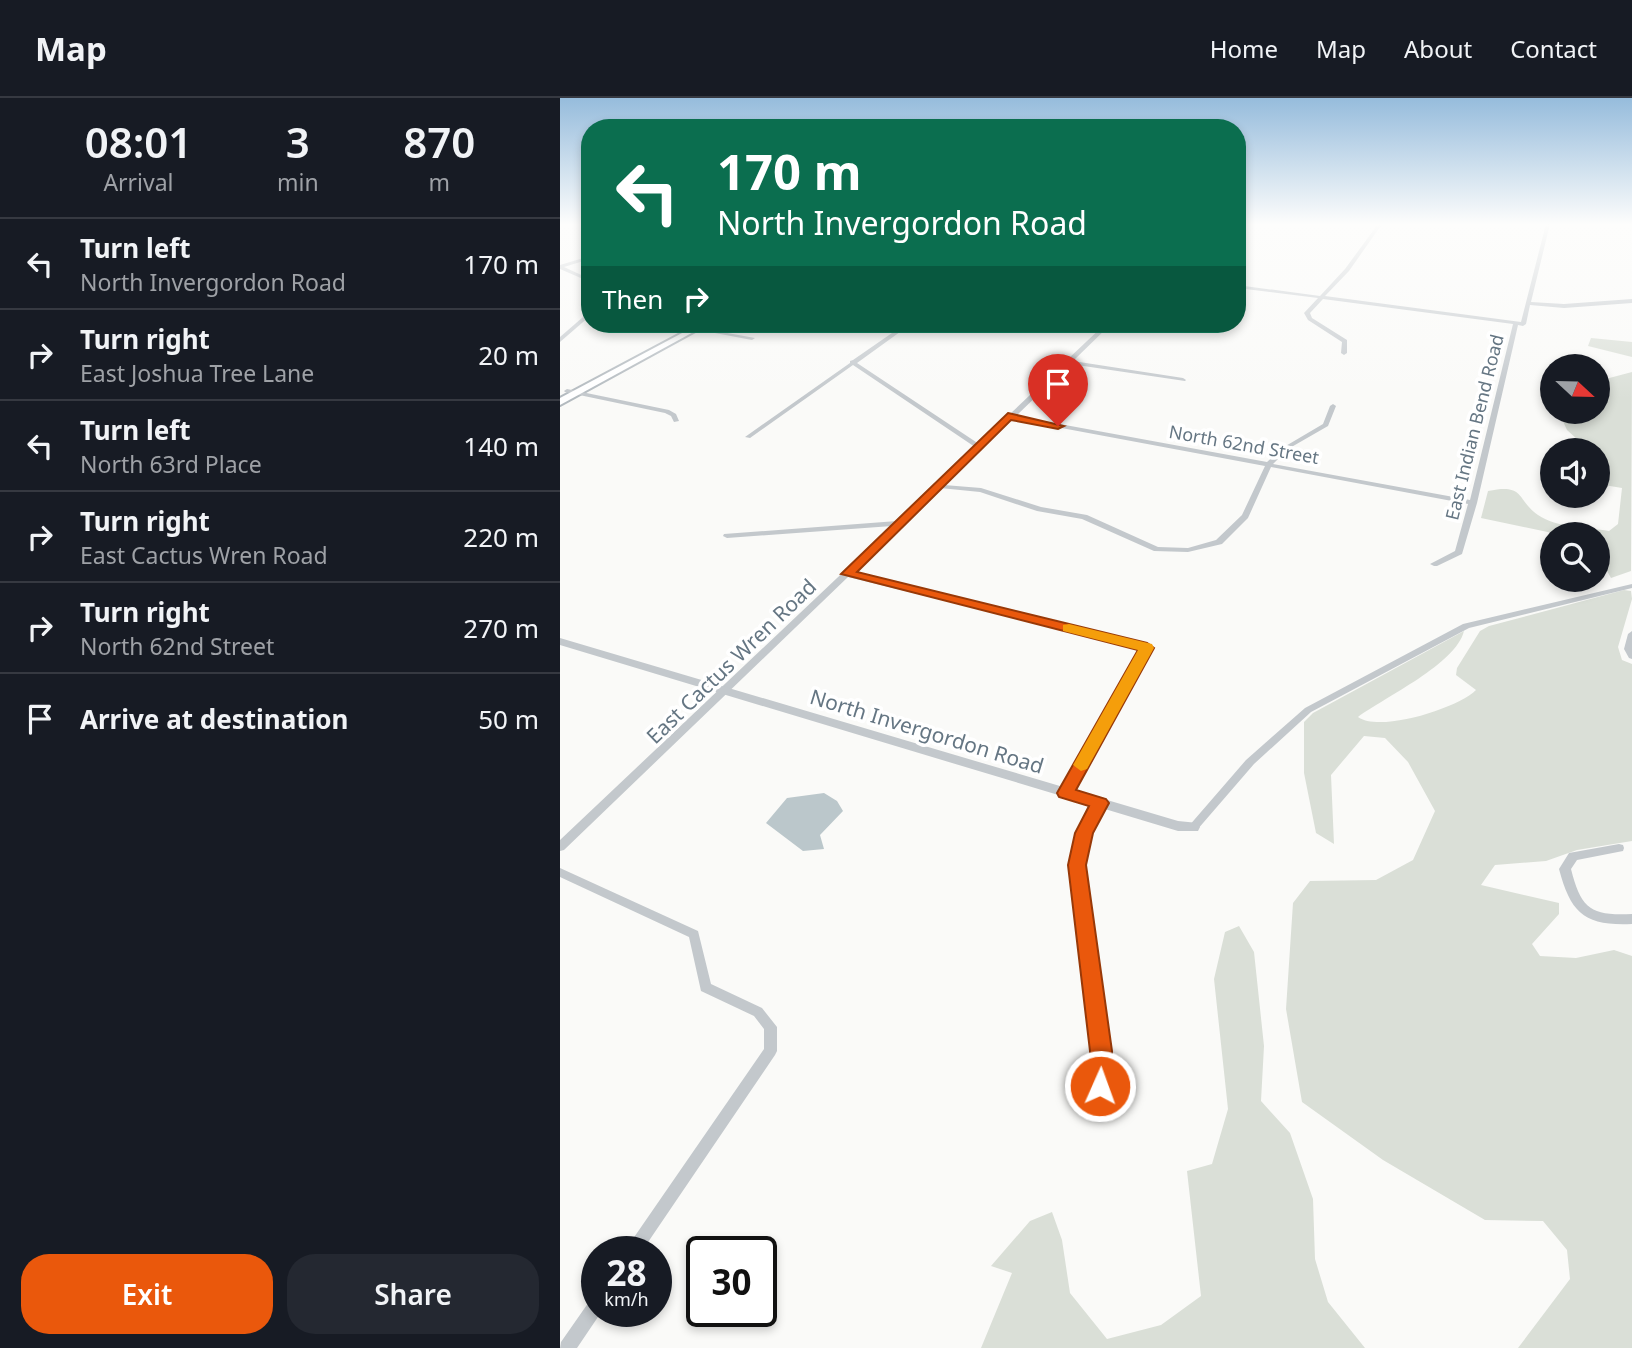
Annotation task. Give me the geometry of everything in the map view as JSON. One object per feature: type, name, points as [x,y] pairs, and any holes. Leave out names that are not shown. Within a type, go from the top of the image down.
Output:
[{"type":"main road","points":[[560,402],[568,392],[682,333]]},
{"type":"street","points":[[1337,282],[1307,316],[1339,335],[1345,341],[1344,353]]},
{"type":"street","name":"East Indian Bend Road","points":[[1434,564],[1459,552],[1490,440],[1501,379],[1530,303],[1535,282]]},
{"type":"street","points":[[1246,287],[1520,324]]},
{"type":"street","points":[[1530,303],[1564,306],[1632,301]]},
{"type":"street","points":[[560,340],[581,324]]},
{"type":"street","points":[[728,333],[752,338]]},
{"type":"street","points":[[748,437],[895,333]]},
{"type":"street","name":"East Cactus Wren Road","points":[[560,847],[848,574],[1008,416],[1099,333]]},
{"type":"street","points":[[852,362],[978,446]]},
{"type":"street","points":[[1069,362],[1183,380]]},
{"type":"street","points":[[568,392],[667,411],[674,415],[676,421]]},
{"type":"street","points":[[937,486],[981,490],[1040,509],[1084,517],[1157,549],[1188,550],[1219,542],[1245,516],[1269,464],[1286,448],[1325,425],[1333,406]]},
{"type":"street","name":"North 62nd Street","points":[[1008,416],[1473,503]]},
{"type":"street","points":[[727,536],[899,523]]},
{"type":"street","points":[[848,574],[1147,648],[1065,793]]},
{"type":"street","name":"North Invergordon Road","points":[[560,641],[1065,793],[1193,828],[1250,762],[1308,710],[1466,626],[1632,586]]},
{"type":"street","points":[[1632,634],[1628,649],[1632,656]]},
{"type":"street","points":[[1090,1113],[1100,1086],[1101,1051],[1077,865],[1081,841],[1100,803]]},
{"type":"street","points":[[1619,848],[1573,856],[1565,869],[1575,903],[1586,912],[1606,918],[1632,919]]},
{"type":"street","points":[[560,872],[694,934],[705,987],[758,1012],[772,1027],[769,1051],[643,1236]]},
{"type":"street","points":[[567,1348],[582,1327]]},
{"type":"shaded area","points":[[1591,338],[1632,342],[1632,357],[1588,346]]},
{"type":"shaded area","points":[[1632,372],[1631,571],[1611,578],[1610,530],[1618,524],[1622,488],[1610,486],[1610,438],[1576,438],[1564,424],[1610,424],[1610,378]]},
{"type":"shaded area","points":[[1509,489],[1519,494],[1531,509],[1554,522],[1540,522],[1540,530],[1481,518],[1488,491]]},
{"type":"shaded area","points":[[1624,590],[1631,591],[1632,599],[1618,647],[1622,660],[1632,664],[1632,841],[1577,850],[1546,861],[1495,865],[1481,885],[1559,903],[1559,914],[1532,944],[1540,956],[1576,958],[1614,950],[1632,956],[1632,1348],[1518,1348],[1570,1279],[1567,1250],[1543,1221],[1485,1220],[1383,1160],[1302,1102],[1286,1009],[1293,903],[1310,881],[1376,880],[1413,860],[1435,811],[1408,762],[1385,738],[1364,736],[1331,775],[1334,844],[1316,833],[1304,773],[1304,722],[1313,713],[1464,631],[1448,656],[1418,679],[1358,717],[1383,722],[1437,711],[1476,690],[1456,675],[1457,668],[1480,631],[1489,626]]},
{"type":"shaded area","points":[[824,793],[837,801],[843,811],[820,835],[824,849],[803,851],[766,823],[787,798]]},
{"type":"shaded area","points":[[1239,926],[1254,952],[1264,1046],[1261,1101],[1290,1133],[1313,1199],[1315,1259],[1328,1302],[1365,1348],[981,1348],[1012,1273],[991,1266],[1030,1221],[1052,1212],[1062,1240],[1070,1293],[1107,1339],[1161,1325],[1201,1296],[1187,1171],[1212,1164],[1228,1109],[1214,979],[1225,932]]},
{"type":"slow traffic","points":[[1069,628],[1147,648],[1081,765]]},
{"type":"route","points":[[1058,426],[1008,416],[848,574],[1147,648],[1065,793],[1100,803],[1084,833],[1078,850],[1077,865],[1101,1051],[1100,1086]]}]
